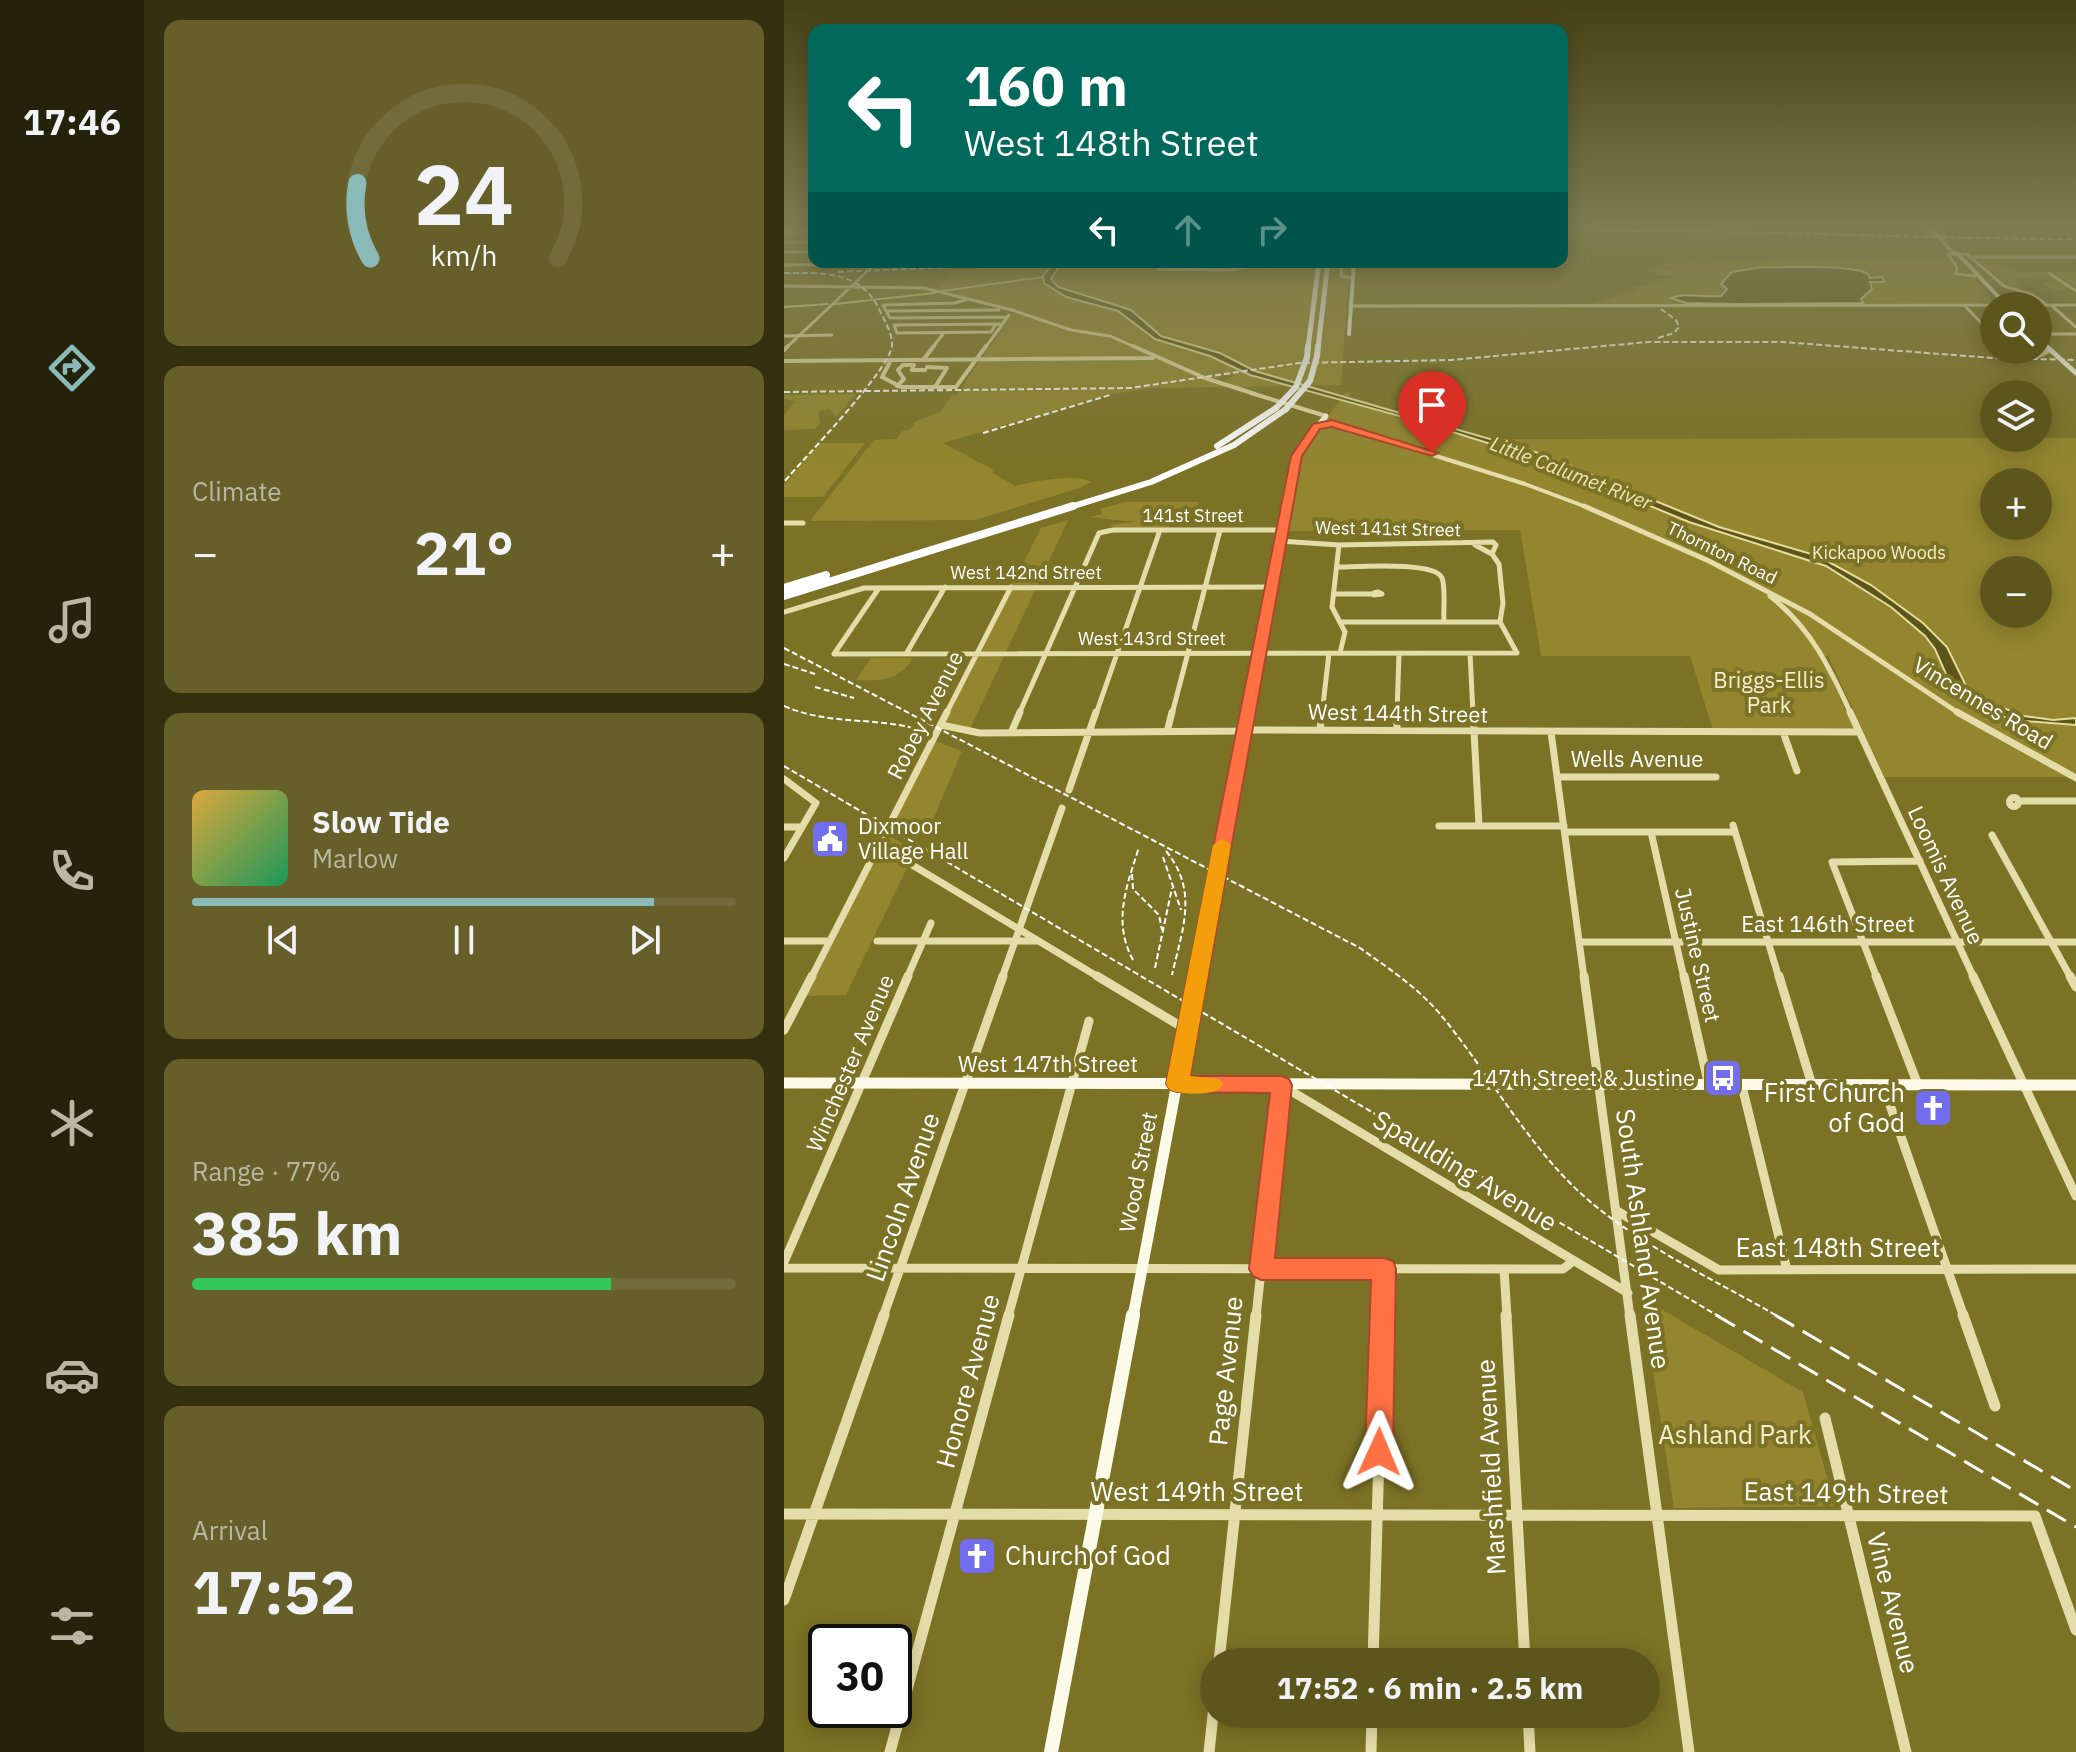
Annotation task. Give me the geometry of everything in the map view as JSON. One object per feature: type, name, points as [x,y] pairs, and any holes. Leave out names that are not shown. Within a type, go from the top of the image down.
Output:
[{"type":"highway","points":[[784,588],[1150,475],[1210,450],[1250,428],[1296,387],[1307,357],[1314,305]]},
{"type":"highway","points":[[784,596],[1151,482],[1234,445],[1286,409],[1310,381],[1317,356],[1323,305]]},
{"type":"main road","points":[[1349,334],[1350,306]]},
{"type":"main road","points":[[2052,349],[2076,371]]},
{"type":"main road","points":[[1322,420],[1332,423]]},
{"type":"main road","name":"Wood Street","points":[[1051,1752],[1296,456],[1322,420]]},
{"type":"main road","name":"West 147th Street","points":[[784,1083],[2076,1085]]},
{"type":"street","points":[[784,350],[831,305]]},
{"type":"street","points":[[892,305],[883,305],[890,318],[1008,317]]},
{"type":"street","points":[[990,305],[1071,330],[1118,339],[1155,358],[1322,420]]},
{"type":"street","points":[[1964,305],[1980,322]]},
{"type":"street","points":[[1350,306],[1980,305]]},
{"type":"street","points":[[2052,305],[2076,305]]},
{"type":"street","points":[[2052,307],[2076,327]]},
{"type":"street","points":[[886,311],[1010,310]]},
{"type":"street","points":[[891,360],[882,377],[897,386],[956,387],[1010,310]]},
{"type":"street","points":[[996,324],[991,332],[897,333],[893,326],[996,324],[1003,324]]},
{"type":"street","points":[[895,335],[996,333]]},
{"type":"street","points":[[923,360],[943,334]]},
{"type":"street","points":[[2052,336],[2076,334]]},
{"type":"street","points":[[784,336],[832,335]]},
{"type":"street","points":[[784,361],[1155,358]]},
{"type":"street","points":[[911,387],[932,360]]},
{"type":"street","points":[[897,386],[904,379],[898,370],[903,365],[914,365],[912,370],[947,370],[935,387]]},
{"type":"street","name":"Thornton Road","points":[[1332,423],[1480,468],[1591,509],[1759,587],[1810,614],[1872,656]]},
{"type":"street","points":[[784,523],[803,523]]},
{"type":"street","points":[[1069,790],[1160,530]]},
{"type":"street","points":[[1167,732],[1220,530]]},
{"type":"street","name":"141st Street","points":[[1075,587],[1095,538],[1104,531],[1281,530]]},
{"type":"street","name":"West 141st Street","points":[[1279,541],[1339,545],[1372,542],[1495,543],[1492,554]]},
{"type":"street","points":[[1339,545],[1332,611],[1345,632],[1340,653]]},
{"type":"street","points":[[1340,622],[1500,622],[1502,591],[1499,564],[1492,554],[1473,545]]},
{"type":"street","points":[[1337,567],[1417,567],[1436,571],[1442,578],[1444,622]]},
{"type":"street","points":[[906,654],[945,587]]},
{"type":"street","name":"Robey Avenue","points":[[784,1030],[1011,587]]},
{"type":"street","points":[[1011,733],[1075,587]]},
{"type":"street","name":"West 142nd Street","points":[[784,612],[864,588],[1271,587]]},
{"type":"street","name":"Loomis Avenue","points":[[1759,587],[1795,616],[1813,637],[2076,1196]]},
{"type":"street","name":"West 143rd Street","points":[[879,588],[834,654],[1517,653],[1500,622]]},
{"type":"street","points":[[1334,594],[1373,594]]},
{"type":"street","points":[[1320,730],[1329,653]]},
{"type":"street","points":[[1397,730],[1399,653]]},
{"type":"street","points":[[1470,653],[1479,826]]},
{"type":"street","name":"Vincennes Road","points":[[1872,656],[1969,720],[2076,778]]},
{"type":"street","name":"West 144th Street","points":[[941,725],[968,733],[1244,730],[1859,732]]},
{"type":"street","name":"South Ashland Avenue","points":[[1551,732],[1689,1752]]},
{"type":"street","points":[[1783,732],[1797,771]]},
{"type":"street","name":"Wells Avenue","points":[[1558,777],[1716,777]]},
{"type":"street","points":[[784,779],[816,803],[784,858]]},
{"type":"street","points":[[2020,801],[2076,801]]},
{"type":"street","name":"Lincoln Avenue","points":[[784,1600],[1062,808]]},
{"type":"street","points":[[1439,826],[1651,832],[1734,829],[1812,1085]]},
{"type":"street","points":[[784,827],[802,827]]},
{"type":"street","name":"Justine Street","points":[[1651,832],[1709,1086]]},
{"type":"street","points":[[1992,835],[2076,987]]},
{"type":"street","points":[[879,845],[1187,1030]]},
{"type":"street","points":[[1918,1085],[1832,862],[1920,861]]},
{"type":"street","name":"Winchester Avenue","points":[[784,1265],[931,923]]},
{"type":"street","points":[[784,941],[829,941]]},
{"type":"street","points":[[877,941],[1039,941]]},
{"type":"street","name":"East 146th Street","points":[[1580,942],[2076,942]]},
{"type":"street","name":"Honore Avenue","points":[[890,1752],[1089,1021]]},
{"type":"street","name":"Spaulding Avenue","points":[[1281,1085],[1628,1293]]},
{"type":"street","name":"Page Avenue","points":[[1221,1648],[1281,1085]]},
{"type":"street","points":[[1883,1085],[1995,1406]]},
{"type":"street","points":[[1742,1086],[1787,1270]]},
{"type":"street","name":"East 148th Street","points":[[1617,1211],[1719,1270],[2076,1269]]},
{"type":"street","points":[[784,1265],[1022,1269],[1563,1269],[1572,1262]]},
{"type":"street","points":[[1373,1648],[1384,1269]]},
{"type":"street","name":"Marshfield Avenue","points":[[1504,1269],[1524,1648]]},
{"type":"street","name":"Vine Avenue","points":[[1825,1418],[1906,1752]]},
{"type":"street","name":"West 149th Street","points":[[784,1514],[1657,1513]]},
{"type":"street","name":"East 149th Street","points":[[1657,1513],[2035,1516],[2076,1630]]},
{"type":"street","points":[[1209,1752],[1212,1728]]},
{"type":"street","points":[[1371,1752],[1372,1728]]},
{"type":"street","points":[[1529,1728],[1530,1752]]},
{"type":"green space","points":[[992,305],[1347,305],[1341,385],[1305,386],[1255,371],[1289,386],[1239,387],[1223,381],[1238,374],[1204,380],[1228,387],[1151,388],[1107,395],[943,443],[994,470],[992,472],[1015,486],[1066,478],[1091,482],[1080,488],[975,520],[810,521],[874,440],[896,439],[902,431],[910,430],[916,421],[940,412],[951,396],[956,395],[1013,313],[1018,312]]},
{"type":"green space","name":"Kickapoo Woods","points":[[1346,392],[1350,393],[1348,401],[1478,439],[1980,438],[1980,452],[2052,452],[2052,438],[2076,438],[2076,777],[1885,777],[1828,656],[1821,656],[1854,729],[1713,730],[1690,656],[1541,656],[1520,530],[1286,531],[1300,459]]},
{"type":"green space","points":[[856,394],[836,417],[830,409],[818,411],[820,423],[815,429],[784,430],[784,415],[796,401],[784,399],[784,395]]},
{"type":"green space","points":[[820,443],[865,443],[823,497],[784,497],[784,485]]},
{"type":"green space","points":[[1124,502],[1199,502],[1199,505],[1187,509],[1167,529],[1118,529],[1109,525],[1135,522],[1090,517],[1102,514],[1100,509]]},
{"type":"green space","points":[[1068,520],[968,733],[941,725],[1041,528]]},
{"type":"green space","points":[[871,658],[912,658],[902,671],[888,678],[856,680]]},
{"type":"green space","points":[[933,740],[962,751],[926,836],[893,818]]},
{"type":"green space","points":[[885,833],[915,851],[846,995],[801,996]]},
{"type":"green space","name":"Ashland Park","points":[[1642,1298],[1803,1392],[1835,1506],[1674,1508]]},
{"type":"water","name":"Little Calumet River","points":[[1095,305],[1114,305],[1131,310],[1161,336],[1220,353],[1255,371],[1538,453],[1719,527],[1818,556],[1871,585],[1923,623],[1947,647],[1968,690],[1985,701],[2024,716],[2053,720],[2076,718],[2076,725],[2012,720],[1972,703],[1949,681],[1935,649],[1925,636],[1891,607],[1826,566],[1689,522],[1532,457],[1418,421],[1250,375],[1210,356],[1155,339],[1118,311]]},
{"type":"waterway","points":[[784,307],[817,305]]},
{"type":"railway","points":[[864,391],[892,346],[890,333],[876,305]]},
{"type":"railway","points":[[1658,338],[1674,333],[1679,327],[1676,320],[1661,309]]},
{"type":"railway","points":[[864,391],[1130,388],[1299,363],[1451,360],[1648,342],[1783,342],[1993,358],[2076,360]]},
{"type":"railway","points":[[784,392],[864,391]]},
{"type":"railway","points":[[784,482],[864,391]]},
{"type":"railway","points":[[983,433],[1110,395]]},
{"type":"railway","points":[[784,648],[1360,948],[1431,1004],[1534,1142],[1591,1203],[1669,1256],[1779,1317]]},
{"type":"railway","points":[[784,664],[815,674]]},
{"type":"railway","points":[[815,687],[854,698]]},
{"type":"railway","points":[[784,706],[819,716],[906,726],[924,731]]},
{"type":"railway","points":[[784,766],[1720,1317]]},
{"type":"railway","points":[[1133,960],[1123,931],[1123,917],[1126,890],[1139,847]]},
{"type":"railway","points":[[1166,851],[1176,866],[1185,896],[1183,927],[1172,975]]},
{"type":"railway","points":[[1163,857],[1181,910]]},
{"type":"railway","points":[[1132,874],[1133,889],[1159,915],[1162,930]]},
{"type":"railway","points":[[1155,968],[1172,888]]},
{"type":"railway","points":[[1716,1315],[2076,1527]]},
{"type":"railway","points":[[1775,1315],[2076,1491]]},
{"type":"slow traffic","points":[[1212,1084],[1177,1084],[1222,845]]},
{"type":"place","name":"Dixmoor Village Hall","points":[[830,839]]},
{"type":"place","name":"147th Street & Justine","points":[[1723,1078]]},
{"type":"place","name":"First Church of God","points":[[1933,1108]]},
{"type":"place","name":"Church of God","points":[[977,1556]]},
{"type":"route","points":[[1379,1452],[1384,1269],[1261,1269],[1281,1085],[1177,1084],[1296,456],[1317,426],[1332,423],[1432,453]]},
{"type":"park label","name":"Briggs-Ellis Park","points":[[1769,692]]}]
